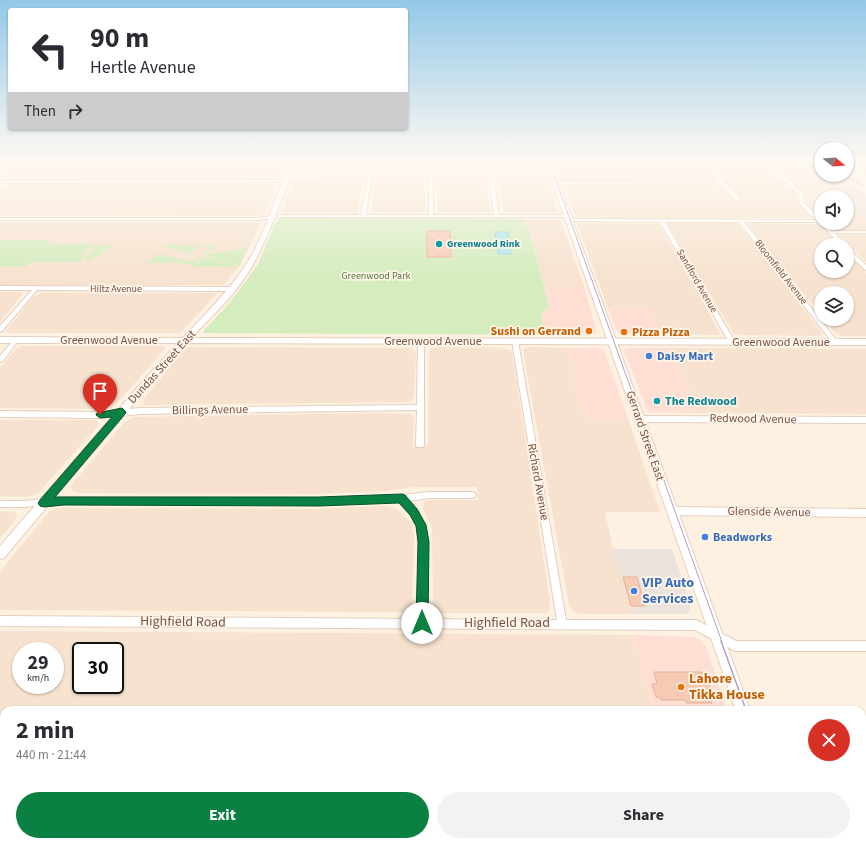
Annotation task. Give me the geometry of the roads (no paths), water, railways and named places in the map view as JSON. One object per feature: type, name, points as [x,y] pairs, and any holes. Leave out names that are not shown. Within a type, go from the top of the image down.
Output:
[{"type":"main road","name":"Gerrard Street East","points":[[562,200],[742,706]]},
{"type":"street","name":"Dundas Street East","points":[[0,554],[185,340],[232,290],[254,257],[277,200]]},
{"type":"street","points":[[363,216],[366,200]]},
{"type":"street","points":[[431,200],[431,216]]},
{"type":"street","points":[[495,200],[497,216]]},
{"type":"street","points":[[802,200],[802,203],[814,215]]},
{"type":"street","points":[[0,219],[257,219],[280,216],[497,216],[662,221],[814,222]]},
{"type":"street","name":"Sandford Avenue","points":[[662,221],[732,342]]},
{"type":"street","name":"Bloomfield Avenue","points":[[741,221],[835,342]]},
{"type":"street","points":[[831,232],[866,232]]},
{"type":"street","points":[[831,232],[837,238]]},
{"type":"street","points":[[854,255],[866,268]]},
{"type":"street","name":"Hiltz Avenue","points":[[0,288],[232,290]]},
{"type":"street","points":[[0,330],[36,288]]},
{"type":"street","points":[[0,360],[17,339]]},
{"type":"street","name":"Greenwood Avenue","points":[[0,340],[866,342]]},
{"type":"street","points":[[420,445],[421,341]]},
{"type":"street","name":"Richard Avenue","points":[[515,341],[562,624]]},
{"type":"street","name":"Billings Avenue","points":[[0,414],[100,415],[122,412],[420,407]]},
{"type":"street","name":"Redwood Avenue","points":[[639,419],[866,420]]},
{"type":"street","points":[[0,504],[44,503],[64,500],[319,501],[402,498],[430,495],[472,495]]},
{"type":"street","points":[[402,498],[414,512],[421,525],[423,542],[422,623]]},
{"type":"street","name":"Glenside Avenue","points":[[672,511],[866,513]]},
{"type":"street","name":"Highfield Road","points":[[0,621],[696,626],[715,634],[735,646],[866,646]]},
{"type":"water","points":[[495,232],[508,232],[511,254],[498,254]]},
{"type":"tram line","points":[[563,200],[722,642]]},
{"type":"tram line","points":[[721,641],[745,706]]},
{"type":"place","name":"Greenwood Rink","points":[[439,244]]},
{"type":"place","name":"Sushi on Gerrand","points":[[589,331]]},
{"type":"place","name":"Pizza Pizza","points":[[624,332]]},
{"type":"place","name":"Daisy Mart","points":[[649,356]]},
{"type":"place","name":"The Redwood","points":[[657,401]]},
{"type":"place","name":"Beadworks","points":[[705,537]]},
{"type":"place","name":"VIP Auto Services","points":[[634,591]]},
{"type":"place","name":"Lahore Tikka House","points":[[681,687]]},
{"type":"park label","name":"Greenwood Park","points":[[376,276]]}]
